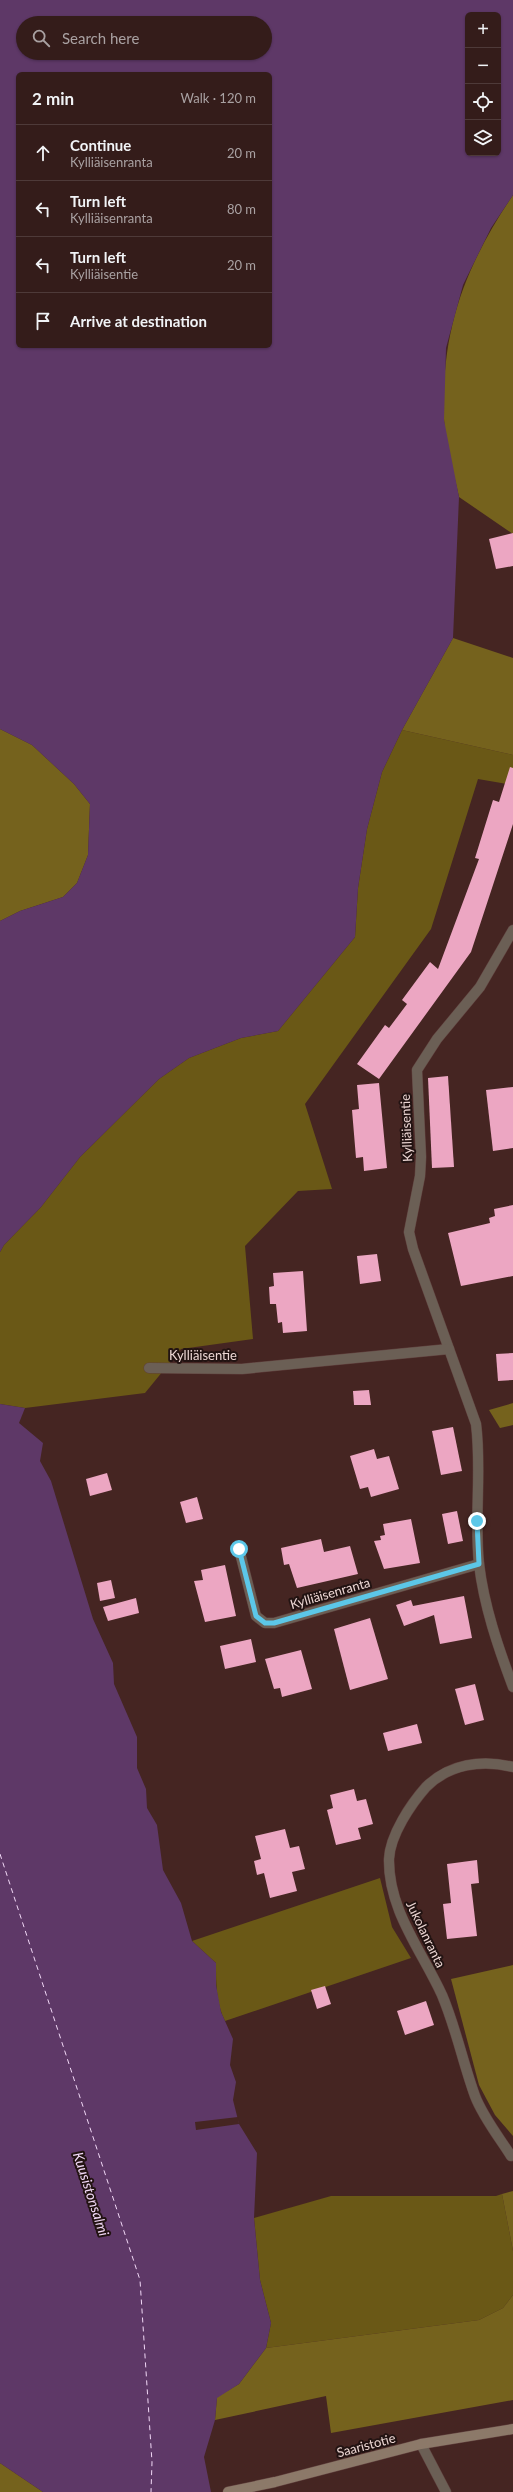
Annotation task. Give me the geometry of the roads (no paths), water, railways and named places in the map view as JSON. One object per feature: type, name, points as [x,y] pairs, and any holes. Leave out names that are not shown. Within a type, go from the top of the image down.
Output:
[{"type":"main road","name":"Saaristotie","points":[[228,2492],[275,2482],[421,2444],[513,2429]]},
{"type":"street","name":"Kylliäisentie","points":[[513,930],[480,987],[436,1039],[418,1070],[420,1176],[409,1232],[476,1424],[479,1447],[477,1521],[479,1564],[487,1607],[513,1687]]},
{"type":"street","name":"Kylliäisentie","points":[[149,1368],[242,1369],[449,1349]]},
{"type":"street","name":"Kylliäisenranta","points":[[239,1549],[256,1616],[265,1623],[274,1623],[479,1564]]},
{"type":"street","name":"Jukolanranta","points":[[511,2156],[476,2098],[442,1997],[427,1963],[409,1935],[391,1887],[389,1857],[399,1826],[413,1801],[434,1780],[455,1768],[478,1762],[513,1767]]},
{"type":"street","points":[[421,2444],[446,2492]]},
{"type":"water","points":[[0,0],[513,0],[513,195],[491,228],[463,285],[446,348],[444,420],[459,497],[453,638],[402,730],[382,772],[367,829],[358,888],[355,937],[278,1031],[241,1038],[189,1058],[159,1079],[80,1157],[41,1207],[4,1245],[0,1252],[0,921],[20,911],[63,897],[77,883],[88,855],[90,804],[74,784],[32,745],[0,729]]},
{"type":"water","name":"Kuusistonsalmi","points":[[0,1404],[25,1408],[19,1423],[43,1443],[40,1461],[51,1481],[93,1619],[113,1663],[114,1684],[137,1737],[137,1768],[146,1789],[147,1808],[157,1825],[163,1870],[181,1903],[192,1941],[216,1963],[216,1985],[221,2012],[233,2039],[230,2065],[236,2082],[233,2100],[239,2124],[257,2153],[254,2218],[260,2280],[271,2323],[266,2348],[239,2384],[217,2398],[215,2420],[204,2457],[211,2492],[43,2492],[0,2463]]}]
